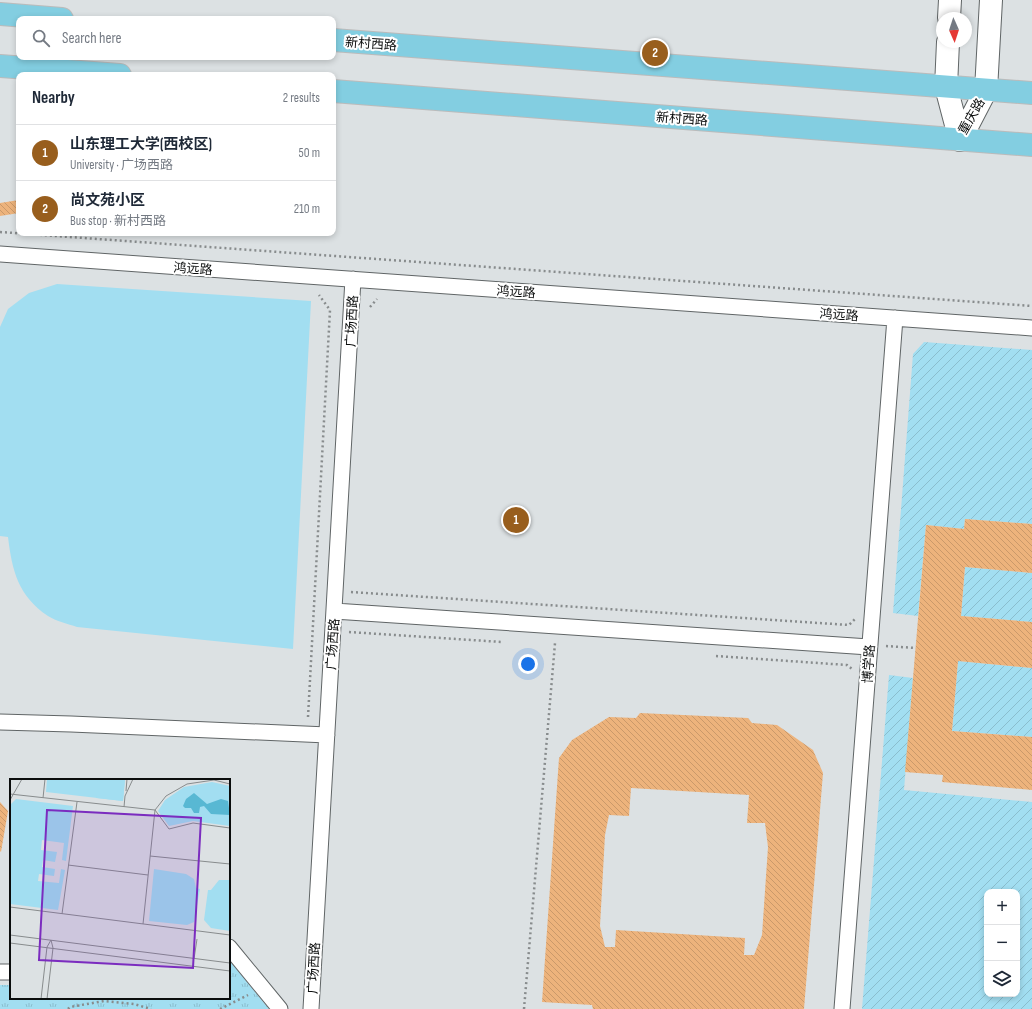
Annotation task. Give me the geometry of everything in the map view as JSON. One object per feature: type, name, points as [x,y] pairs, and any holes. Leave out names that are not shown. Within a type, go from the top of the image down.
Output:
[{"type":"main road","points":[[0,14],[25,16]]},
{"type":"main road","name":"新村西路","points":[[336,40],[1032,93]]},
{"type":"main road","points":[[0,66],[80,72]]},
{"type":"main road","name":"新村西路","points":[[336,91],[1032,145]]},
{"type":"street","points":[[949,12],[950,0]]},
{"type":"street","name":"重庆路","points":[[960,140],[986,90],[991,0]]},
{"type":"street","name":"重庆路","points":[[948,48],[946,87],[960,140]]},
{"type":"street","name":"鸿远路","points":[[0,254],[1032,328]]},
{"type":"street","name":"广场西路","points":[[311,1009],[353,279]]},
{"type":"street","name":"博学路","points":[[842,1009],[877,646],[895,318]]},
{"type":"street","points":[[334,611],[877,646]]},
{"type":"street","points":[[0,722],[327,736]]},
{"type":"street","points":[[230,948],[280,1009]]},
{"type":"path","points":[[0,232],[16,233]]},
{"type":"path","points":[[56,236],[1032,306]]},
{"type":"path","points":[[307,735],[330,310],[324,300],[316,292]]},
{"type":"path","points":[[368,309],[374,300],[381,297]]},
{"type":"path","points":[[315,589],[848,625],[858,617]]},
{"type":"path","points":[[524,1009],[557,626]]},
{"type":"path","points":[[313,630],[509,642]]},
{"type":"path","points":[[548,644],[555,645]]},
{"type":"path","points":[[877,646],[916,648]]},
{"type":"path","points":[[713,656],[847,665],[855,672]]},
{"type":"path","points":[[220,1009],[262,988]]},
{"type":"path","points":[[68,1009],[70,1006],[104,1000],[134,1004],[151,1009]]},
{"type":"green space","points":[[57,284],[311,301],[293,649],[77,627],[48,616],[30,600],[23,591],[15,571],[8,537],[0,536],[0,327],[8,309],[29,293]]},
{"type":"green space","points":[[924,342],[1032,350],[1032,524],[965,519],[964,529],[926,525],[918,616],[893,613],[913,354]]},
{"type":"green space","points":[[965,567],[1032,573],[1032,622],[961,616]]},
{"type":"green space","points":[[958,661],[1032,668],[1032,737],[952,731]]},
{"type":"green space","points":[[889,675],[913,678],[904,790],[1032,802],[1032,1009],[862,1009]]},
{"type":"green space","points":[[230,961],[269,1009],[0,1009],[0,985],[10,985],[10,999],[230,999]]},
{"type":"building","points":[[16,200],[16,213],[0,216],[0,203]]},
{"type":"building","points":[[965,519],[1032,524],[1032,573],[965,567],[961,616],[1032,622],[1032,668],[958,661],[952,731],[1032,737],[1032,790],[942,782],[943,775],[905,772],[926,525],[964,529]]},
{"type":"building","points":[[640,713],[748,718],[752,723],[777,725],[813,750],[823,773],[804,1009],[593,1009],[592,1005],[542,1002],[559,758],[572,740],[609,717],[636,718]],"holes":[[[631,788],[749,795],[747,823],[765,823],[768,847],[762,935],[754,955],[744,955],[745,938],[616,930],[615,947],[605,947],[600,926],[605,835],[609,815],[629,816]]]},
{"type":"building","points":[[0,802],[8,811],[1,852],[0,851]]},
{"type":"place","name":"尚文苑小区","points":[[655,53]]},
{"type":"place","name":"山东理工大学(西校区)","points":[[516,520]]}]
